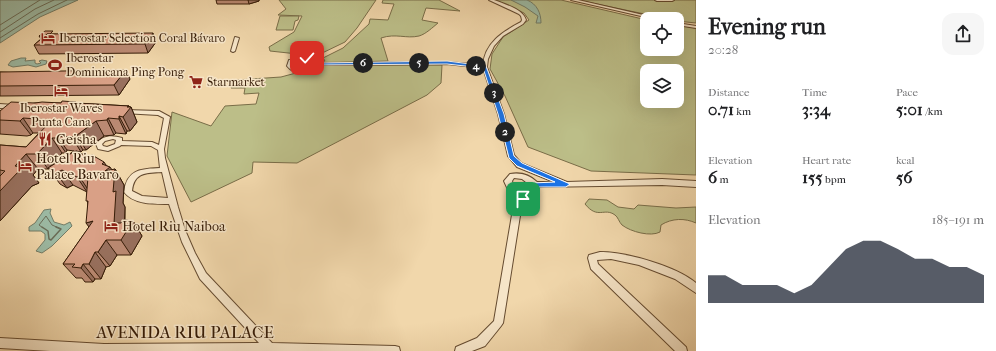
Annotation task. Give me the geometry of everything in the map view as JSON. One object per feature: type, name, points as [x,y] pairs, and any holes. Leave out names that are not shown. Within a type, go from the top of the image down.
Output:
[{"type":"street","points":[[491,0],[524,16],[522,23],[498,37],[486,56],[485,67],[501,114],[511,156],[519,165],[566,184]]},
{"type":"street","points":[[566,0],[640,17]]},
{"type":"street","points":[[573,0],[602,8],[640,15]]},
{"type":"street","points":[[602,8],[606,0]]},
{"type":"street","points":[[657,0],[672,0]]},
{"type":"street","points":[[684,24],[696,26]]},
{"type":"street","points":[[233,51],[238,38]]},
{"type":"street","points":[[303,58],[314,59],[318,64],[316,68],[305,72],[293,70],[289,66],[291,61],[303,58]]},
{"type":"street","points":[[318,64],[385,61],[447,63],[485,67]]},
{"type":"street","points":[[0,106],[24,107]]},
{"type":"street","points":[[119,112],[159,113],[164,115],[167,120],[161,149],[171,201],[186,243],[203,276],[270,348]]},
{"type":"street","points":[[120,143],[152,144],[161,149]]},
{"type":"street","points":[[165,170],[144,171],[135,174],[128,182],[128,192],[135,197],[146,200],[171,201]]},
{"type":"street","points":[[460,351],[482,342],[498,322],[518,203],[509,187],[509,178],[516,176],[529,179],[535,185],[662,182],[696,184]]},
{"type":"street","points":[[518,203],[535,190],[535,185]]},
{"type":"street","points":[[512,190],[521,194],[530,194]]},
{"type":"street","points":[[682,351],[594,266],[592,258],[597,255],[606,254],[632,260],[658,268],[686,281],[696,289]]},
{"type":"street","name":"AVENIDA RIU PALACE","points":[[0,343],[46,348],[270,348],[395,351]]},
{"type":"green space","points":[[279,0],[376,0],[357,28],[345,42],[316,56],[270,51],[269,47],[294,32],[302,16],[278,15],[286,9]]},
{"type":"green space","points":[[383,0],[439,0],[460,11],[426,8],[422,20],[438,23],[427,32],[414,37],[391,36],[381,38],[388,61],[323,63],[325,60],[321,59],[343,48],[369,24],[370,19],[388,20],[394,4],[382,3]]},
{"type":"green space","points":[[496,0],[561,0],[640,18],[640,56],[684,56],[684,26],[696,28],[696,175],[591,171],[528,147],[505,96],[490,69],[492,54],[503,37],[529,20],[524,13]]},
{"type":"green space","points":[[578,0],[696,0],[696,23],[684,22],[684,12],[640,13]]},
{"type":"green space","points":[[280,16],[299,16],[298,20],[295,21],[293,30],[276,30]]},
{"type":"green space","points":[[307,58],[317,62],[313,70],[318,69],[321,65],[442,65],[441,83],[427,95],[297,163],[253,162],[252,173],[191,202],[167,156],[172,112],[211,126],[225,106],[256,104],[259,93],[244,94],[245,88],[231,88],[236,80],[281,77],[296,73],[304,73],[290,68],[291,61]]},
{"type":"green space","points":[[589,199],[607,200],[618,207],[634,209],[638,205],[676,208],[696,207],[696,223],[687,220],[674,220],[661,225],[660,232],[652,234],[641,233],[626,228],[616,216],[611,213],[597,212],[590,209],[585,204]]},
{"type":"water","points":[[0,0],[78,0],[40,17],[0,43]]},
{"type":"water","points":[[511,0],[527,0],[536,6],[541,23],[536,23],[538,16]]},
{"type":"water","points":[[26,58],[25,61],[35,60],[35,63],[37,64],[41,63],[39,61],[42,60],[47,61],[46,64],[36,67],[28,65],[13,67],[8,65],[11,61]]},
{"type":"water","points":[[51,209],[50,213],[54,222],[64,225],[70,222],[72,226],[52,246],[42,253],[36,251],[45,240],[45,234],[41,231],[29,231],[29,227],[35,223],[44,210]]},
{"type":"building","points":[[45,31],[53,31],[45,36],[39,36]]},
{"type":"building","points":[[153,33],[145,44],[34,45],[47,34]]},
{"type":"building","points":[[126,70],[114,85],[0,86],[0,72]]},
{"type":"building","points":[[62,101],[131,107],[123,117],[119,116],[119,119],[108,118],[107,120],[96,121],[72,137],[57,136],[56,138],[52,138],[37,154],[26,154],[15,166],[28,168],[19,171],[0,191],[0,176],[5,171],[0,170],[0,145],[26,147],[52,120],[23,118],[20,121],[0,120],[0,111],[11,102],[61,103]]},
{"type":"building","points":[[75,151],[89,157],[92,155],[104,162],[102,164],[110,167],[105,171],[115,169],[113,192],[116,191],[114,223],[121,223],[123,220],[133,221],[121,240],[106,240],[98,252],[95,252],[89,264],[83,264],[81,268],[72,267],[75,264],[63,264],[93,221],[86,223],[88,177],[77,177],[62,170],[56,173],[48,168]]},
{"type":"place","name":"Iberostar Selection Coral Bávaro","points":[[48,38]]},
{"type":"place","name":"Iberostar Dominicana Ping Pong","points":[[55,65]]},
{"type":"place","name":"Starmarket","points":[[196,82]]},
{"type":"place","name":"Iberostar Waves Punta Cana","points":[[61,91]]},
{"type":"place","name":"Geisha","points":[[45,139]]},
{"type":"place","name":"Hotel Riu Palace Bavaro","points":[[25,166]]},
{"type":"place","name":"Hotel Riu Naiboa","points":[[111,226]]},
{"type":"route","points":[[307,58],[314,59],[318,64],[447,63],[485,67],[501,114],[511,156],[519,165],[566,184],[535,185],[536,188],[533,193],[523,199]]}]
